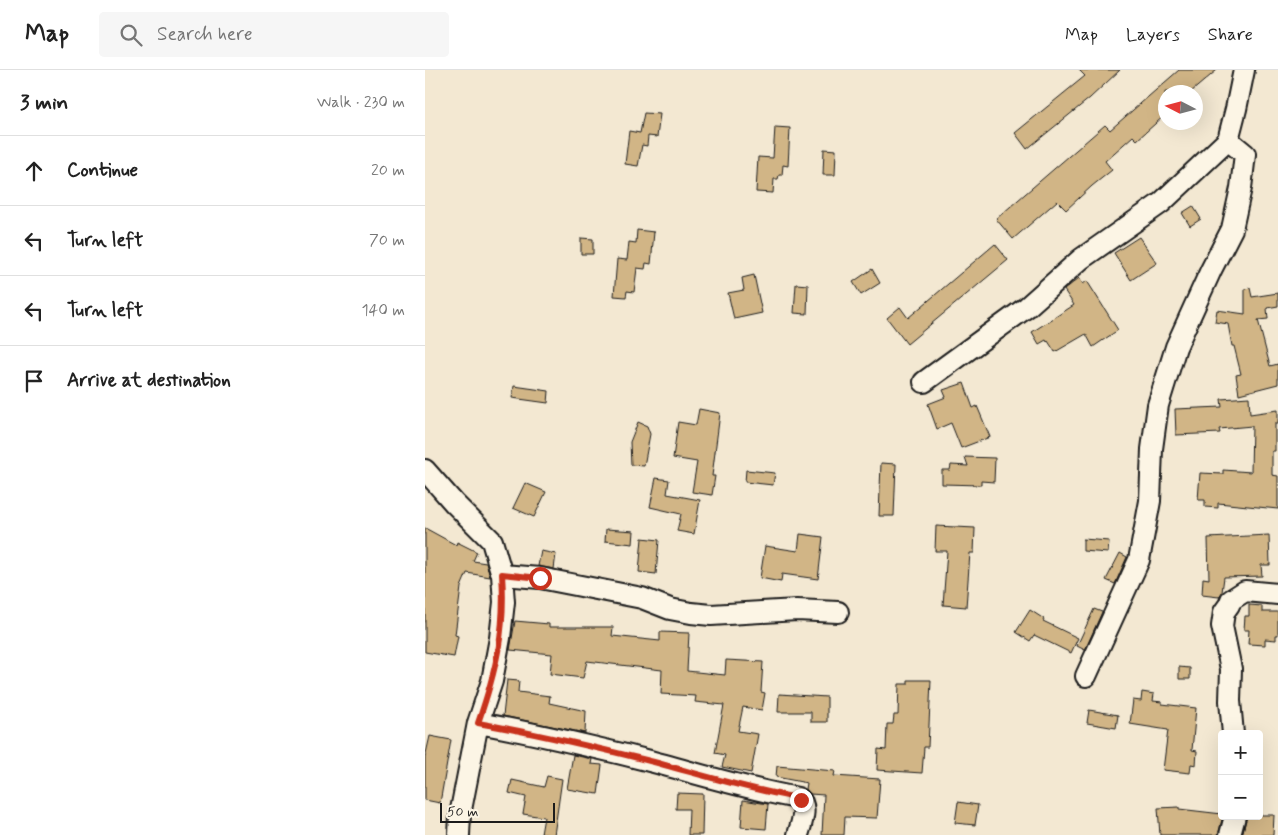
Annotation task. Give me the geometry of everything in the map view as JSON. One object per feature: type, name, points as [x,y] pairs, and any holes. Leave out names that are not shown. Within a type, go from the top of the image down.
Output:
[{"type":"street","points":[[924,382],[1027,307],[1081,259],[1161,203],[1227,140],[1244,70]]},
{"type":"street","points":[[1086,676],[1139,560],[1151,501],[1152,449],[1158,405],[1176,347],[1211,270],[1233,229],[1245,154],[1227,140]]},
{"type":"street","points":[[425,470],[454,503],[492,541],[502,574],[504,602],[500,638],[492,681],[478,723],[459,815],[459,835]]},
{"type":"street","points":[[502,574],[540,578],[642,598],[670,609],[711,616],[797,610],[838,612]]},
{"type":"street","points":[[1233,730],[1230,701],[1231,669],[1222,626],[1224,612],[1231,600],[1245,592],[1278,594]]},
{"type":"street","points":[[478,723],[537,734],[798,798],[803,806],[803,815],[798,835]]},
{"type":"street","points":[[1230,835],[1234,820]]},
{"type":"building","points":[[1079,70],[1120,70],[1090,98],[1027,149],[1015,133],[1085,76]]},
{"type":"building","points":[[1179,70],[1217,70],[1199,85],[1162,85]]},
{"type":"building","points":[[1158,88],[1158,121],[1137,140],[1133,136],[1105,161],[1112,170],[1066,210],[1057,201],[1013,239],[996,219],[1105,125],[1110,130]]},
{"type":"building","points":[[644,113],[660,114],[657,137],[648,136],[647,146],[642,145],[638,166],[625,164],[629,131],[640,133]]},
{"type":"building","points":[[775,127],[790,128],[788,166],[783,165],[782,175],[779,175],[778,179],[774,179],[773,193],[756,192],[758,157],[773,158]]},
{"type":"building","points":[[824,149],[836,150],[835,175],[823,175]]},
{"type":"building","points":[[1193,206],[1201,219],[1190,226],[1182,213]]},
{"type":"building","points":[[637,230],[654,232],[651,264],[646,263],[645,269],[637,268],[634,292],[627,291],[626,297],[614,296],[617,259],[627,260],[629,242],[636,243]]},
{"type":"building","points":[[1139,237],[1157,263],[1131,280],[1114,253]]},
{"type":"building","points":[[581,238],[593,239],[593,254],[581,254]]},
{"type":"building","points":[[995,244],[1008,260],[907,344],[887,318],[900,307],[908,318]]},
{"type":"building","points":[[872,269],[880,283],[861,295],[853,282]]},
{"type":"building","points":[[754,275],[762,313],[734,319],[728,293],[744,290],[742,278]]},
{"type":"building","points":[[1079,278],[1083,284],[1087,281],[1118,330],[1093,347],[1086,334],[1055,352],[1046,340],[1039,344],[1032,332],[1074,305],[1064,290]]},
{"type":"building","points":[[796,284],[808,285],[807,314],[794,313]]},
{"type":"building","points":[[1250,288],[1252,297],[1278,293],[1278,306],[1267,308],[1268,319],[1258,320],[1270,366],[1278,364],[1278,384],[1239,394],[1236,375],[1241,374],[1234,346],[1232,346],[1228,324],[1215,322],[1217,310],[1245,314],[1245,289]]},
{"type":"building","points":[[964,383],[973,408],[977,406],[990,437],[961,448],[951,423],[937,429],[928,404],[946,397],[943,390]]},
{"type":"building","points":[[514,386],[549,391],[548,403],[512,398]]},
{"type":"building","points":[[1249,397],[1250,414],[1278,410],[1278,424],[1275,424],[1275,451],[1272,451],[1272,475],[1278,476],[1278,509],[1218,503],[1218,508],[1205,507],[1205,500],[1198,500],[1200,473],[1223,474],[1223,470],[1251,472],[1252,426],[1219,429],[1220,433],[1176,435],[1175,409],[1222,407],[1221,399]]},
{"type":"building","points":[[699,409],[720,413],[712,476],[715,476],[712,495],[692,492],[697,462],[673,458],[678,422],[696,425]]},
{"type":"building","points":[[638,422],[647,426],[650,434],[644,466],[631,465],[630,442]]},
{"type":"building","points":[[965,457],[995,458],[994,482],[981,481],[981,485],[942,484],[942,470],[950,470],[951,465],[968,466]]},
{"type":"building","points":[[881,463],[896,464],[894,516],[879,516]]},
{"type":"building","points":[[746,470],[775,473],[773,485],[745,482]]},
{"type":"building","points":[[656,478],[669,480],[667,494],[700,500],[694,534],[677,531],[681,514],[650,507]]},
{"type":"building","points":[[525,483],[546,492],[534,517],[513,508]]},
{"type":"building","points":[[936,526],[975,528],[974,553],[970,553],[966,607],[943,605],[947,551],[935,551]]},
{"type":"building","points":[[425,528],[456,545],[457,542],[477,552],[473,561],[486,563],[490,577],[467,573],[461,587],[455,635],[458,636],[454,657],[425,652]]},
{"type":"building","points":[[606,529],[634,531],[633,544],[605,541]]},
{"type":"building","points":[[800,534],[823,537],[818,579],[782,574],[781,582],[760,578],[765,546],[798,551]]},
{"type":"building","points":[[1269,535],[1270,565],[1261,565],[1262,576],[1224,577],[1222,592],[1219,597],[1202,595],[1203,578],[1209,579],[1208,538]]},
{"type":"building","points":[[642,538],[659,540],[656,574],[639,572]]},
{"type":"building","points":[[1083,539],[1109,541],[1108,553],[1083,551]]},
{"type":"building","points":[[541,551],[556,554],[554,569],[538,566]]},
{"type":"building","points":[[1120,553],[1127,557],[1115,584],[1106,580]]},
{"type":"building","points":[[1249,605],[1262,606],[1262,612],[1278,612],[1278,635],[1276,635],[1276,640],[1265,639],[1265,645],[1248,644],[1249,630],[1244,630],[1245,616],[1249,616]]},
{"type":"building","points":[[1094,609],[1102,612],[1085,650],[1077,646]]},
{"type":"building","points":[[1030,610],[1044,619],[1043,621],[1078,638],[1071,653],[1034,635],[1030,641],[1016,632]]},
{"type":"building","points":[[515,621],[549,624],[549,627],[613,627],[612,636],[660,641],[660,632],[689,633],[687,671],[725,675],[726,660],[763,662],[761,692],[765,693],[762,710],[743,707],[738,731],[758,734],[751,773],[722,767],[725,755],[715,753],[724,705],[695,702],[696,696],[661,694],[662,670],[587,661],[583,678],[550,674],[552,654],[510,650]]},
{"type":"building","points":[[1179,667],[1190,668],[1190,679],[1179,679]]},
{"type":"building","points":[[507,680],[519,681],[518,692],[550,696],[549,703],[586,711],[585,733],[503,716]]},
{"type":"building","points":[[908,680],[931,680],[928,747],[924,747],[922,773],[877,770],[878,749],[886,750],[887,724],[893,724],[894,715],[898,715],[899,684],[908,684]]},
{"type":"building","points":[[1142,692],[1154,694],[1153,701],[1162,702],[1162,704],[1196,708],[1192,750],[1197,751],[1196,765],[1191,764],[1190,773],[1163,770],[1168,730],[1130,724],[1133,700],[1141,701]]},
{"type":"building","points":[[779,694],[827,697],[827,722],[811,722],[811,712],[778,712]]},
{"type":"building","points":[[1089,710],[1118,715],[1116,728],[1087,723]]},
{"type":"building","points":[[430,736],[451,740],[440,803],[425,800],[425,758]]},
{"type":"building","points":[[573,755],[592,759],[591,764],[602,765],[598,794],[567,789]]},
{"type":"building","points":[[777,766],[835,771],[834,776],[880,779],[877,818],[845,817],[844,835],[822,835],[824,795],[810,794],[806,789],[807,783],[776,777]]},
{"type":"building","points":[[547,776],[562,779],[554,835],[541,834],[544,817],[523,814],[526,797],[509,793],[512,780],[544,787]]},
{"type":"building","points":[[677,793],[703,794],[702,835],[688,835],[689,809],[676,809]]},
{"type":"building","points":[[743,800],[768,804],[766,829],[741,827]]},
{"type":"building","points":[[958,802],[978,805],[975,825],[955,823]]},
{"type":"building","points":[[1179,807],[1179,809],[1218,814],[1218,820],[1222,820],[1218,835],[1160,835],[1158,808]]},
{"type":"building","points":[[1263,815],[1274,815],[1273,835],[1242,835],[1246,820],[1263,820]]},
{"type":"route","points":[[540,578],[502,574],[504,602],[500,638],[492,681],[478,723],[537,734],[801,800]]}]
